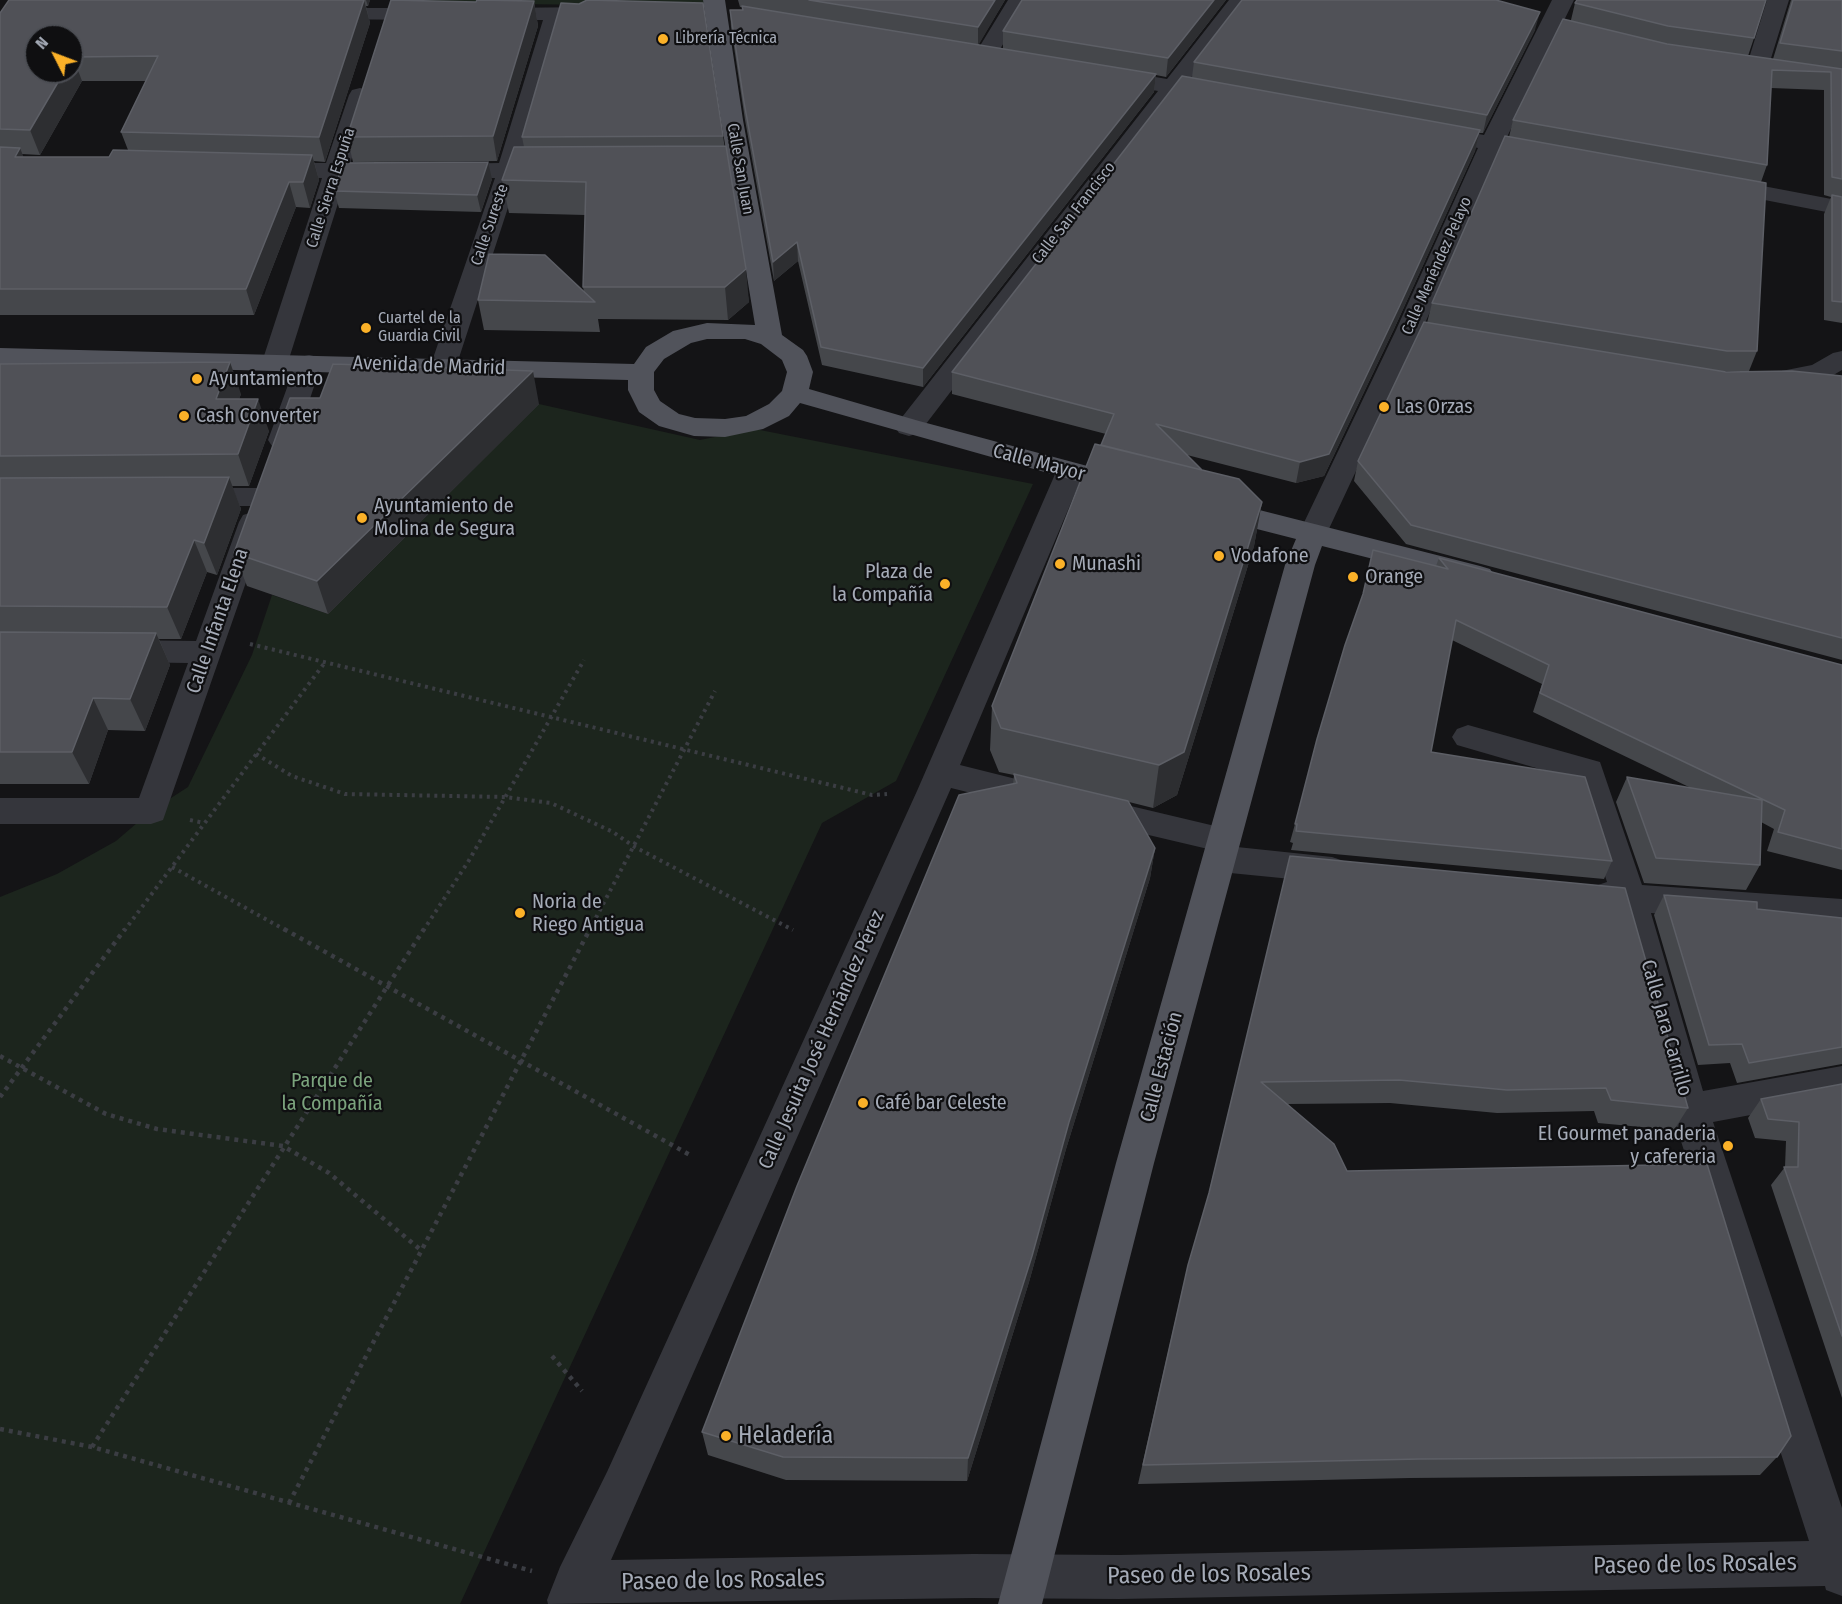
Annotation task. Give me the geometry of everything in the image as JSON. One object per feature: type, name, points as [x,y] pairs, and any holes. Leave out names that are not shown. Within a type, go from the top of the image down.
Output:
[{"type":"main road","name":"Calle San Juan","points":[[708,7],[728,169],[770,338]]},
{"type":"main road","points":[[707,331],[746,331],[770,338],[794,356],[801,372],[795,393],[779,410],[753,423],[725,428],[694,427],[669,420],[649,406],[640,390],[641,372],[655,353],[690,335],[707,331]]},
{"type":"main road","name":"Avenida de Madrid","points":[[0,356],[641,372]]},
{"type":"main road","name":"Calle Mayor","points":[[795,393],[1070,472],[1151,492]]},
{"type":"main road","points":[[1186,501],[1501,581]]},
{"type":"main road","name":"Calle Estación","points":[[1024,1590],[1138,1152],[1300,565],[1313,533]]},
{"type":"street","points":[[986,54],[1019,0]]},
{"type":"street","name":"Calle San Francisco","points":[[909,427],[1240,0]]},
{"type":"street","name":"Calle Menéndez Pelayo","points":[[1313,533],[1421,332],[1492,143],[1563,0]]},
{"type":"street","points":[[1757,68],[1778,0]]},
{"type":"street","points":[[708,7],[740,15]]},
{"type":"street","points":[[476,14],[624,13]]},
{"type":"street","points":[[303,14],[454,14]]},
{"type":"street","points":[[379,37],[386,14]]},
{"type":"street","name":"Calle Sureste","points":[[443,367],[509,170],[555,14]]},
{"type":"street","points":[[962,50],[1009,58]]},
{"type":"street","name":"Calle Sierra Espuña","points":[[275,362],[368,71]]},
{"type":"street","points":[[1091,72],[1241,99]]},
{"type":"street","points":[[1412,129],[1562,156]]},
{"type":"street","points":[[243,169],[401,171]]},
{"type":"street","points":[[425,171],[566,170]]},
{"type":"street","points":[[1702,182],[1842,207]]},
{"type":"street","points":[[1750,381],[1780,381],[1821,371],[1842,359]]},
{"type":"street","name":"Calle Infanta Elena","points":[[0,812],[151,811],[309,363]]},
{"type":"street","name":"Calle Jesuita José Hernández Pérez","points":[[571,1594],[627,1476],[937,782],[1070,472]]},
{"type":"street","points":[[166,498],[268,478]]},
{"type":"street","points":[[92,651],[209,647]]},
{"type":"street","name":"Calle Jara Carrillo","points":[[1468,737],[1588,771],[1629,898],[1690,1110],[1841,1567]]},
{"type":"street","points":[[937,782],[1222,850],[1360,872]]},
{"type":"street","points":[[1582,894],[1842,913]]},
{"type":"street","points":[[1690,1110],[1842,1082]]},
{"type":"street","name":"Paseo de los Rosales","points":[[571,1594],[1024,1590],[1119,1577],[1841,1567]]},
{"type":"path","points":[[209,647],[256,644],[872,795],[937,782]]},
{"type":"path","points":[[92,1448],[282,1146],[468,862],[584,660]]},
{"type":"path","points":[[0,1097],[326,661]]},
{"type":"path","points":[[289,1503],[715,691]]},
{"type":"path","points":[[256,754],[292,776],[345,794],[505,797],[551,803],[613,832],[633,846],[793,930]]},
{"type":"path","points":[[172,867],[690,1155]]},
{"type":"path","points":[[0,1056],[20,1069],[106,1114],[157,1129],[282,1146],[329,1173],[422,1251]]},
{"type":"path","points":[[552,1356],[582,1391]]},
{"type":"path","points":[[0,1429],[92,1448],[289,1503],[571,1594]]},
{"type":"green space","points":[[413,0],[707,0],[708,6],[411,3]]},
{"type":"green space","name":"Parque de la Compañía","points":[[539,404],[700,440],[755,429],[1033,484],[896,781],[822,823],[460,1604],[0,1604],[0,897],[57,874],[116,841],[151,811],[188,787],[252,655],[272,595],[328,614]]},
{"type":"building","points":[[9,0],[364,0],[319,137],[121,132],[158,56],[84,57],[84,24],[24,24],[24,84],[57,84],[30,130],[0,129],[0,13]]},
{"type":"building","points":[[391,0],[534,1],[493,136],[347,137]]},
{"type":"building","points":[[587,0],[703,3],[723,136],[522,137],[561,3],[579,4]]},
{"type":"building","points":[[809,0],[995,0],[978,27]]},
{"type":"building","points":[[1022,0],[1214,0],[1168,58],[1003,31]]},
{"type":"building","points":[[1242,0],[1496,0],[1540,12],[1487,115],[1194,62]]},
{"type":"building","points":[[1577,0],[1766,0],[1754,38],[1668,26],[1575,3]]},
{"type":"building","points":[[1793,0],[1842,0],[1842,51],[1780,43]]},
{"type":"building","points":[[742,6],[1156,74],[923,368],[821,347],[797,242],[773,262],[730,10],[743,10]]},
{"type":"building","points":[[1563,19],[1667,44],[1842,69],[1842,179],[1832,177],[1831,72],[1772,70],[1767,165],[1513,120]]},
{"type":"building","points":[[1182,76],[1480,130],[1329,454],[1300,462],[1156,424],[1202,470],[1101,445],[1114,414],[952,372]]},
{"type":"building","points":[[1505,136],[1766,183],[1757,351],[1727,351],[1432,303]]},
{"type":"building","points":[[726,146],[746,269],[725,287],[583,287],[586,182],[502,180],[514,147]]},
{"type":"building","points":[[0,147],[20,148],[15,157],[109,157],[113,150],[312,155],[303,182],[289,182],[246,289],[0,289]]},
{"type":"building","points":[[488,162],[477,195],[334,191],[343,163]]},
{"type":"building","points":[[1832,195],[1842,197],[1842,302],[1832,301]]},
{"type":"building","points":[[489,254],[545,255],[595,302],[478,300]]},
{"type":"building","points":[[1424,322],[1726,372],[1792,371],[1842,376],[1842,638],[1411,525],[1358,461]]},
{"type":"building","points":[[230,362],[216,399],[258,399],[238,454],[0,456],[0,364]]},
{"type":"building","points":[[333,364],[533,371],[317,581],[234,553],[290,398],[320,398]]},
{"type":"building","points":[[1095,444],[1239,479],[1262,502],[1184,752],[1159,765],[1001,728],[992,706]]},
{"type":"building","points":[[229,477],[204,543],[194,540],[167,607],[0,606],[0,478]]},
{"type":"building","points":[[1373,550],[1448,569],[1439,558],[1842,665],[1842,849],[1778,832],[1785,810],[1540,693],[1549,665],[1456,620],[1431,752],[1585,777],[1612,861],[1296,831],[1297,824],[1295,824],[1317,739],[1363,594]]},
{"type":"building","points":[[0,632],[156,633],[130,699],[93,698],[72,752],[0,752]]},
{"type":"building","points":[[1014,774],[1128,801],[1155,848],[1069,1122],[1032,1256],[968,1458],[783,1457],[702,1432],[797,1186],[959,795],[1017,783]]},
{"type":"building","points":[[1627,777],[1762,800],[1760,865],[1656,858]]},
{"type":"building","points":[[1290,856],[1625,888],[1688,1108],[1611,1100],[1606,1088],[1507,1090],[1399,1080],[1261,1082],[1334,1144],[1347,1171],[1707,1164],[1791,1436],[1777,1457],[1420,1459],[1143,1465],[1188,1265],[1209,1193]]},
{"type":"building","points":[[1664,895],[1757,902],[1757,909],[1842,918],[1842,1047],[1749,1063],[1742,1044],[1709,1045]]},
{"type":"building","points":[[1842,1084],[1842,1336],[1784,1167],[1798,1167],[1799,1122],[1768,1119],[1761,1099]]},
{"type":"place","name":"Librería Técnica","points":[[663,39]]},
{"type":"place","name":"Cuartel de la Guardia Civil","points":[[366,328]]},
{"type":"place","name":"Ayuntamiento","points":[[197,379]]},
{"type":"place","name":"Las Orzas","points":[[1384,407]]},
{"type":"place","name":"Cash Converter","points":[[184,416]]},
{"type":"place","name":"Ayuntamiento de Molina de Segura","points":[[362,518]]},
{"type":"place","name":"Vodafone","points":[[1219,556]]},
{"type":"place","name":"Munashi","points":[[1060,564]]},
{"type":"place","name":"Orange","points":[[1353,577]]},
{"type":"place","name":"Plaza de la Compañía","points":[[945,584]]},
{"type":"place","name":"Noria de Riego Antigua","points":[[520,913]]},
{"type":"place","name":"Café bar Celeste","points":[[863,1103]]},
{"type":"place","name":"El Gourmet panaderia y cafereria","points":[[1728,1146]]},
{"type":"place","name":"Heladería","points":[[726,1436]]}]
